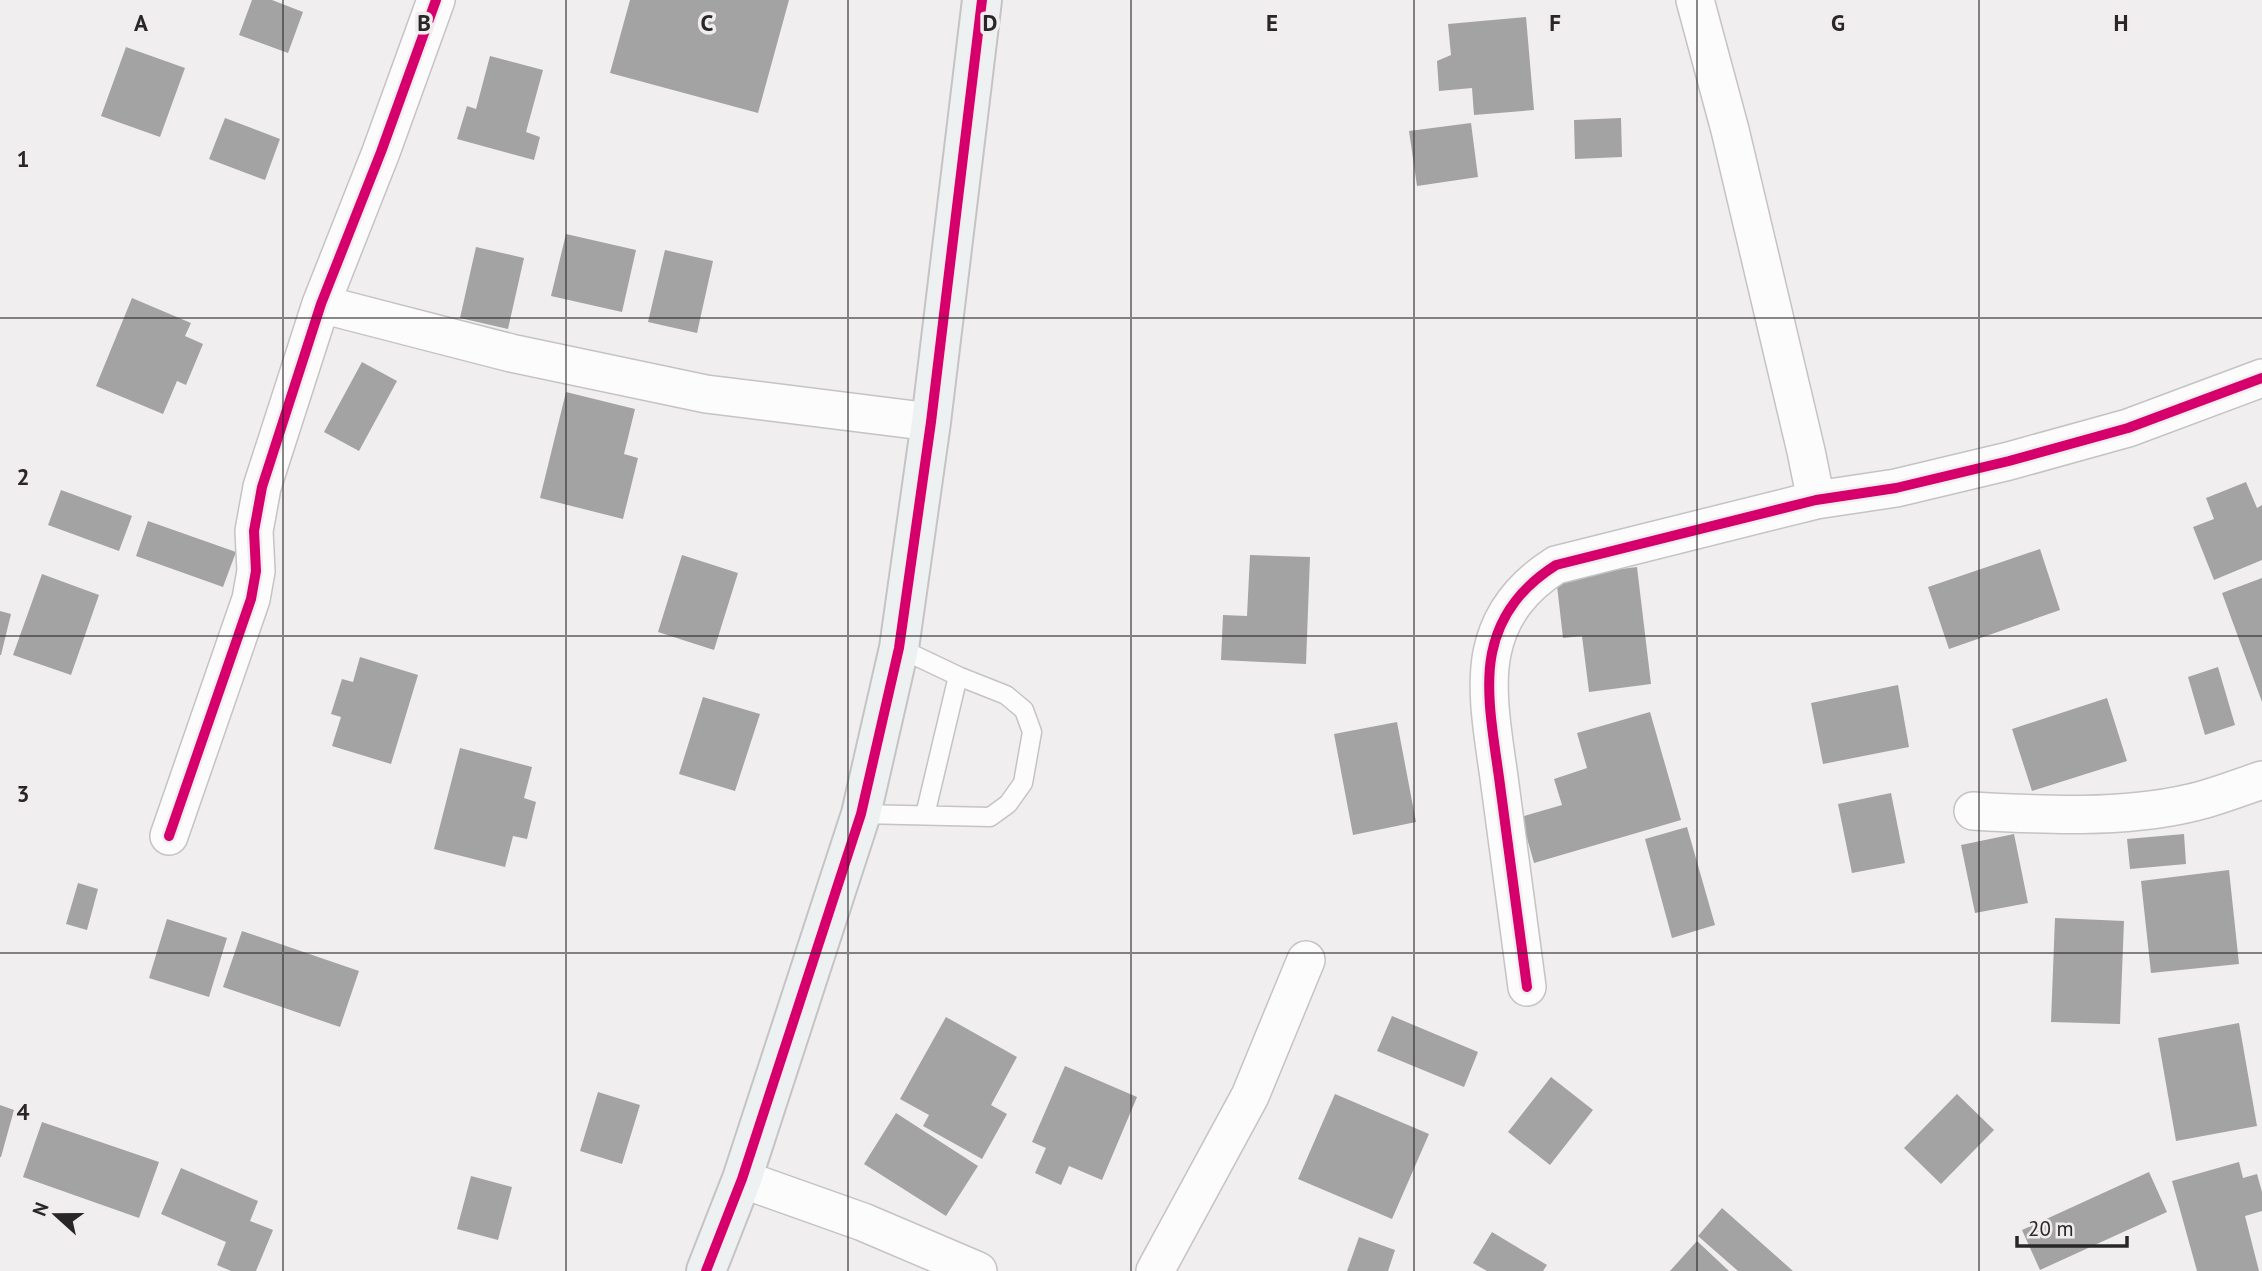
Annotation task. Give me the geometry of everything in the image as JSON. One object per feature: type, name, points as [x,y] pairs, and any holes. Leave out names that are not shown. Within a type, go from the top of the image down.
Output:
[{"type":"street","points":[[169,836],[251,599],[256,571],[254,531],[262,487],[321,304],[381,152],[436,0]]},
{"type":"street","points":[[706,1271],[742,1179],[860,814],[899,648],[931,422],[982,0]]},
{"type":"street","points":[[1695,0],[1730,130],[1807,451],[1816,500]]},
{"type":"street","points":[[321,304],[511,353],[706,394],[931,422]]},
{"type":"street","points":[[1527,987],[1490,709],[1492,653],[1502,622],[1514,600],[1536,578],[1556,565],[1816,500],[1896,488],[2035,454],[2128,428],[2262,378]]},
{"type":"street","points":[[1973,811],[2034,814],[2117,813],[2189,804],[2262,780]]},
{"type":"street","points":[[1155,1271],[1250,1096],[1306,960]]},
{"type":"street","points":[[742,1179],[863,1222],[978,1271]]},
{"type":"lane","points":[[860,814],[990,817],[1008,804],[1023,783],[1032,732],[1024,710],[1006,695],[899,648]]},
{"type":"lane","points":[[925,816],[958,676]]},
{"type":"building","points":[[252,0],[272,0],[303,12],[288,53],[239,35]]},
{"type":"building","points":[[630,0],[789,0],[758,113],[610,73]]},
{"type":"building","points":[[1526,17],[1534,110],[1474,115],[1472,88],[1439,91],[1437,61],[1451,55],[1448,24]]},
{"type":"building","points":[[126,47],[185,68],[160,137],[101,116]]},
{"type":"building","points":[[490,56],[543,70],[526,132],[540,137],[534,160],[457,139],[467,106],[476,109]]},
{"type":"building","points":[[225,118],[280,139],[265,180],[209,159]]},
{"type":"building","points":[[1621,118],[1622,157],[1575,159],[1574,120]]},
{"type":"building","points":[[1471,123],[1478,177],[1417,186],[1409,131]]},
{"type":"building","points":[[566,234],[636,250],[622,312],[551,296]]},
{"type":"building","points":[[476,247],[524,258],[508,329],[460,318]]},
{"type":"building","points":[[665,250],[713,261],[697,333],[648,322]]},
{"type":"building","points":[[132,298],[191,323],[185,336],[203,344],[186,385],[177,381],[163,414],[96,386]]},
{"type":"building","points":[[362,362],[397,381],[359,451],[324,432]]},
{"type":"building","points":[[566,392],[635,409],[624,454],[638,458],[623,519],[540,498]]},
{"type":"building","points":[[2246,482],[2257,508],[2262,505],[2262,560],[2214,580],[2193,527],[2214,519],[2206,498]]},
{"type":"building","points":[[61,490],[132,516],[119,551],[48,525]]},
{"type":"building","points":[[148,521],[236,552],[223,587],[136,556]]},
{"type":"building","points":[[2040,549],[2060,610],[1949,649],[1928,587]]},
{"type":"building","points":[[682,555],[738,573],[714,650],[658,632]]},
{"type":"building","points":[[1250,555],[1310,557],[1306,664],[1221,660],[1223,615],[1247,616]]},
{"type":"building","points":[[1637,567],[1651,684],[1589,692],[1582,636],[1563,638],[1556,577]]},
{"type":"building","points":[[42,574],[99,595],[71,675],[13,655]]},
{"type":"building","points":[[2262,578],[2262,702],[2222,593]]},
{"type":"building","points":[[0,611],[11,614],[1,655],[0,655]]},
{"type":"building","points":[[360,657],[418,675],[391,764],[332,746],[341,717],[331,714],[342,679],[353,682]]},
{"type":"building","points":[[2218,667],[2235,725],[2205,735],[2188,677]]},
{"type":"building","points":[[1898,685],[1909,747],[1823,764],[1811,703]]},
{"type":"building","points":[[703,697],[760,714],[735,791],[679,774]]},
{"type":"building","points":[[2107,698],[2127,761],[2032,791],[2012,729]]},
{"type":"building","points":[[1650,712],[1681,820],[1534,863],[1521,817],[1562,805],[1554,779],[1587,768],[1577,733]]},
{"type":"building","points":[[1397,722],[1416,822],[1353,835],[1334,734]]},
{"type":"building","points":[[460,748],[532,767],[524,798],[536,802],[527,839],[513,836],[505,867],[434,849]]},
{"type":"building","points":[[1891,793],[1905,863],[1852,873],[1838,804]]},
{"type":"building","points":[[1687,827],[1715,925],[1672,938],[1645,839]]},
{"type":"building","points":[[2014,834],[2028,903],[1975,913],[1961,845]]},
{"type":"building","points":[[2184,834],[2186,864],[2130,869],[2127,839]]},
{"type":"building","points":[[2229,870],[2239,964],[2151,973],[2141,881]]},
{"type":"building","points":[[78,883],[98,889],[87,930],[66,924]]},
{"type":"building","points":[[2055,918],[2124,921],[2120,1024],[2051,1022]]},
{"type":"building","points":[[167,919],[227,938],[209,997],[149,978]]},
{"type":"building","points":[[242,931],[359,971],[340,1027],[223,987]]},
{"type":"building","points":[[1392,1016],[1478,1052],[1464,1087],[1377,1051]]},
{"type":"building","points":[[946,1017],[1017,1057],[991,1105],[1007,1114],[982,1159],[923,1126],[929,1115],[900,1099]]},
{"type":"building","points":[[2239,1023],[2257,1126],[2176,1141],[2158,1038]]},
{"type":"building","points":[[1065,1066],[1137,1097],[1102,1180],[1069,1166],[1061,1185],[1035,1173],[1046,1148],[1032,1142]]},
{"type":"building","points":[[1551,1077],[1593,1110],[1550,1165],[1508,1132]]},
{"type":"building","points":[[598,1092],[640,1105],[622,1164],[580,1151]]},
{"type":"building","points":[[1335,1094],[1429,1134],[1392,1219],[1298,1179]]},
{"type":"building","points":[[1957,1094],[1994,1130],[1941,1184],[1904,1148]]},
{"type":"building","points":[[0,1105],[14,1110],[1,1157],[0,1157]]},
{"type":"building","points":[[896,1113],[978,1166],[946,1216],[864,1164]]},
{"type":"building","points":[[42,1122],[159,1162],[139,1218],[23,1177]]},
{"type":"building","points":[[2239,1162],[2243,1178],[2257,1174],[2262,1192],[2262,1211],[2245,1216],[2259,1271],[2197,1271],[2172,1181]]},
{"type":"building","points":[[181,1168],[258,1201],[250,1221],[273,1230],[256,1271],[231,1271],[217,1265],[226,1242],[161,1214]]},
{"type":"building","points":[[2149,1172],[2167,1212],[2040,1270],[2022,1230]]},
{"type":"building","points":[[471,1176],[512,1187],[498,1240],[457,1229]]},
{"type":"building","points":[[1722,1208],[1793,1271],[1738,1271],[1698,1236]]},
{"type":"building","points":[[1492,1232],[1547,1265],[1543,1271],[1487,1271],[1473,1263]]},
{"type":"building","points":[[1359,1237],[1395,1250],[1388,1271],[1347,1271]]},
{"type":"building","points":[[1697,1241],[1729,1271],[1670,1271]]},
{"type":"cycle path","points":[[169,836],[251,599],[256,571],[254,531],[262,487],[321,304],[381,152],[436,0]]},
{"type":"cycle path","points":[[706,1271],[742,1179],[861,814],[899,648],[931,422],[982,0]]},
{"type":"cycle path","points":[[1527,987],[1493,736],[1489,685],[1492,653],[1501,625],[1515,602],[1533,582],[1556,565],[1816,500],[1896,488],[2009,461],[2128,428],[2262,378]]}]
